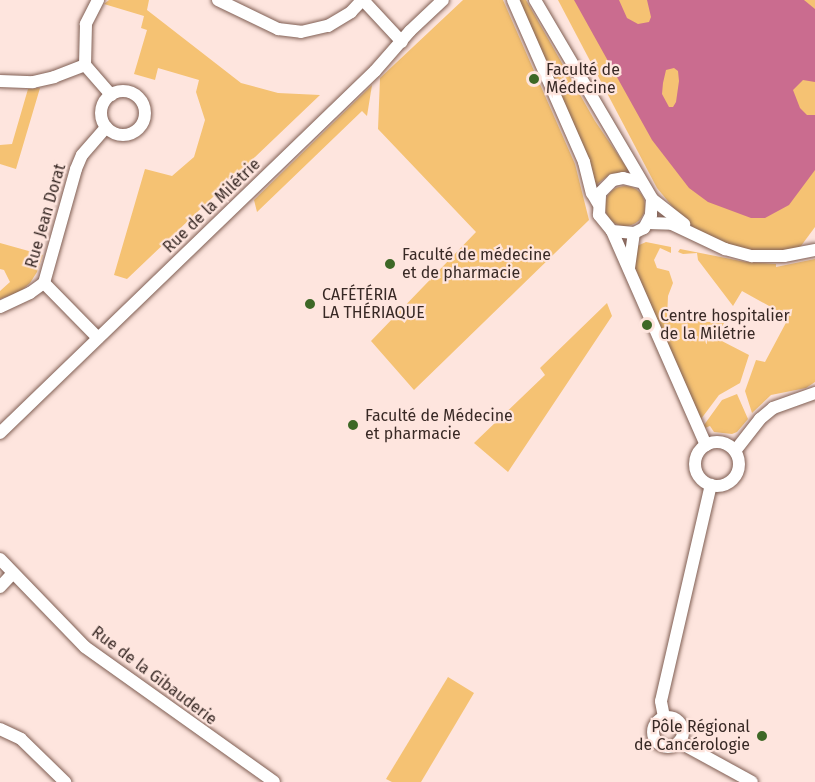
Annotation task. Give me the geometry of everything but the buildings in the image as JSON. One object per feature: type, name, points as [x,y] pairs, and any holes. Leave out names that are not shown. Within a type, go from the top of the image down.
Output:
[{"type":"street","points":[[98,0],[86,24],[85,64],[111,95]]},
{"type":"street","points":[[218,0],[278,29],[301,32],[334,23],[363,0],[402,42]]},
{"type":"street","name":"Rue de la Milétrie","points":[[0,433],[443,0]]},
{"type":"street","points":[[513,0],[584,162],[602,221],[612,231],[706,445]]},
{"type":"street","points":[[530,0],[540,17],[549,25]]},
{"type":"street","points":[[535,0],[640,182],[648,189],[652,200],[648,223]]},
{"type":"street","points":[[0,81],[33,82],[54,77],[85,64]]},
{"type":"street","points":[[124,91],[142,102],[145,116],[143,123],[133,133],[119,135],[106,127],[102,110],[111,95],[124,91]]},
{"type":"street","name":"Rue Jean Dorat","points":[[98,338],[44,283],[76,170],[82,155],[106,127]]},
{"type":"street","points":[[598,203],[600,193],[613,180],[622,178],[640,182]]},
{"type":"street","points":[[652,200],[699,236]]},
{"type":"street","points":[[612,231],[634,233],[648,223],[672,224],[724,249],[752,256],[784,256],[815,250]]},
{"type":"street","points":[[629,269],[634,233]]},
{"type":"street","points":[[0,308],[44,283]]},
{"type":"street","points":[[735,451],[760,419],[773,408],[815,393]]},
{"type":"street","points":[[719,442],[735,451],[739,463],[736,475],[726,484],[711,485],[700,478],[695,465],[698,453],[706,445],[719,442]]},
{"type":"street","points":[[664,717],[661,701],[711,485]]},
{"type":"street","name":"Rue de la Gibauderie","points":[[0,559],[85,647],[274,782]]},
{"type":"street","points":[[0,587],[14,573]]},
{"type":"street","points":[[664,717],[674,717],[682,724],[684,734],[679,742],[666,747],[654,739],[653,726],[664,717]]},
{"type":"street","points":[[0,729],[21,739],[65,782]]},
{"type":"street","points":[[679,742],[752,782]]},
{"type":"shaded area","points":[[109,0],[149,0],[147,10],[241,83],[278,93],[320,95],[127,279],[114,275],[145,169],[172,176],[194,157],[205,120],[196,92],[199,80],[158,68],[155,80],[134,74],[147,30],[141,28],[144,16],[104,4]]},
{"type":"shaded area","points":[[463,0],[503,0],[575,164],[589,220],[414,390],[371,341],[476,232],[378,129],[380,78]]},
{"type":"shaded area","points":[[519,0],[526,0],[595,121],[629,171],[610,174],[596,185],[590,162]]},
{"type":"shaded area","points":[[558,0],[815,0],[815,227],[798,250],[775,254],[738,249],[698,231],[681,217],[657,188]]},
{"type":"shaded area","points":[[574,0],[619,0],[627,18],[638,24],[649,22],[651,17],[647,0],[804,0],[815,9],[815,82],[803,80],[793,90],[800,108],[807,115],[815,115],[815,170],[789,205],[765,218],[751,218],[708,202],[689,188],[652,140]],"holes":[[[674,68],[678,71],[676,102],[673,107],[669,107],[662,94],[666,70]]]},
{"type":"shaded area","points":[[372,85],[367,116],[362,111],[257,212],[254,200]]},
{"type":"shaded area","points":[[40,88],[16,169],[0,164],[0,145],[12,144],[28,89]]},
{"type":"shaded area","points":[[625,186],[639,192],[645,206],[639,220],[625,226],[611,220],[605,206],[611,192]]},
{"type":"shaded area","points":[[646,242],[671,247],[671,253],[660,248],[654,260],[657,268],[669,271],[673,283],[668,296],[667,319],[724,323],[716,338],[749,355],[740,383],[719,395],[701,419],[634,266],[637,246]]},
{"type":"shaded area","points":[[0,243],[43,255],[30,283],[21,291],[0,299],[0,291],[10,282],[4,270],[0,269]]},
{"type":"shaded area","points":[[680,249],[746,262],[776,264],[776,267],[815,259],[815,382],[806,388],[771,395],[752,413],[745,391],[756,360],[765,362],[789,317],[742,291],[733,306],[698,260],[697,253],[683,254],[678,252]]},
{"type":"shaded area","points":[[607,303],[612,316],[508,472],[474,443],[545,375],[540,368]]},
{"type":"shaded area","points":[[737,394],[748,419],[737,432],[732,434],[714,432],[710,426],[705,428],[704,425],[722,400]]},
{"type":"shaded area","points":[[448,677],[474,693],[421,782],[392,782],[386,779]]},
{"type":"place","name":"Faculté de Médecine","points":[[534,79]]},
{"type":"place","name":"Faculté de médecine et de pharmacie","points":[[390,264]]},
{"type":"place","name":"CAFÉTÉRIA LA THÉRIAQUE","points":[[310,304]]},
{"type":"place","name":"Centre hospitalier de la Milétrie","points":[[647,325]]},
{"type":"place","name":"Faculté de Médecine et pharmacie","points":[[353,425]]},
{"type":"place","name":"Pôle Régional de Cancérologie","points":[[762,736]]}]
